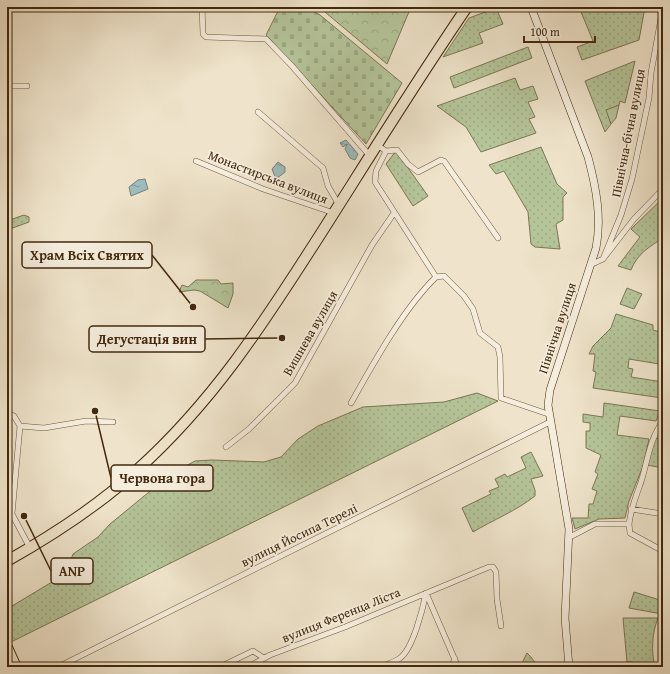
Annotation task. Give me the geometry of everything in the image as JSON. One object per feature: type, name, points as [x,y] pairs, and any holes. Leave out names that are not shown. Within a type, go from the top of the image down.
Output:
[{"type":"highway","points":[[7,560],[30,548],[80,516],[110,494],[142,466],[200,406],[246,348],[467,7]]},
{"type":"main road","points":[[7,644],[16,667]]},
{"type":"street","points":[[202,7],[203,34],[206,37],[266,39],[292,66],[370,156]]},
{"type":"street","name":"Північна вулиця","points":[[531,7],[588,158],[595,182],[599,228],[596,248],[550,390],[548,414],[565,498],[570,537],[565,618],[569,667]]},
{"type":"street","name":"Північна-бічна вулиця","points":[[603,259],[621,215],[632,179],[649,98],[651,73],[663,7]]},
{"type":"street","points":[[7,84],[11,86],[27,86]]},
{"type":"street","name":"Монастирська вулиця","points":[[258,112],[323,168],[336,209]]},
{"type":"street","points":[[377,145],[386,151],[397,150],[408,164],[418,172],[441,160],[444,161],[498,238]]},
{"type":"street","points":[[386,151],[378,166],[374,179],[376,186],[436,277]]},
{"type":"street","name":"Монастирська вулиця","points":[[196,161],[259,187],[336,209]]},
{"type":"street","points":[[590,265],[603,259],[639,214],[663,189]]},
{"type":"street","name":"Вишнева вулиця","points":[[226,448],[249,429],[295,383],[372,245],[394,213]]},
{"type":"street","points":[[351,403],[419,295],[436,277],[444,276],[464,296],[473,309],[480,333],[498,347],[500,357],[500,398],[548,414]]},
{"type":"street","points":[[7,413],[14,416],[20,426],[12,514],[30,548]]},
{"type":"street","points":[[20,426],[44,428],[86,421],[113,422]]},
{"type":"street","points":[[663,421],[653,436],[631,509],[630,524],[630,533],[663,551]]},
{"type":"street","name":"вулиця Йосипа Терелі","points":[[58,667],[550,422]]},
{"type":"street","points":[[631,509],[663,514]]},
{"type":"street","points":[[570,537],[595,524],[630,524]]},
{"type":"street","name":"вулиця Ференца Ліста","points":[[248,667],[262,656],[319,638],[486,567],[493,567],[496,572],[497,599],[501,626]]},
{"type":"street","points":[[426,592],[458,667]]},
{"type":"street","points":[[381,667],[400,659],[404,655],[414,634],[426,592]]},
{"type":"street","points":[[220,667],[255,652],[262,656]]},
{"type":"street","points":[[451,667],[455,659]]},
{"type":"green space","points":[[280,7],[306,7],[320,15],[402,83],[366,144],[266,35]]},
{"type":"green space","points":[[319,7],[411,7],[387,64]]},
{"type":"green space","points":[[579,7],[645,7],[639,40],[582,60],[577,47],[593,41]]},
{"type":"green space","points":[[496,8],[503,24],[479,33],[483,43],[443,57],[469,18]]},
{"type":"green space","points":[[528,47],[532,58],[454,88],[450,77]]},
{"type":"green space","points":[[635,61],[625,103],[620,101],[619,105],[606,110],[611,124],[605,132],[585,81]]},
{"type":"green space","points":[[515,78],[520,90],[533,86],[538,99],[528,102],[535,117],[529,119],[536,133],[481,152],[466,127],[437,106]]},
{"type":"green space","points":[[619,105],[616,118],[611,124],[605,110]]},
{"type":"green space","points":[[541,147],[557,184],[567,193],[563,197],[563,220],[556,224],[560,249],[535,247],[531,244],[528,212],[504,171],[496,174],[489,165]]},
{"type":"green space","points":[[396,151],[428,196],[413,206],[386,164]]},
{"type":"green space","points":[[663,198],[663,238],[640,255],[631,270],[618,266],[640,237],[631,229]]},
{"type":"green space","points":[[24,215],[29,217],[29,222],[7,230],[7,221]]},
{"type":"green space","points":[[196,280],[218,280],[221,284],[233,283],[233,294],[228,308],[200,291],[194,290],[179,292],[182,285],[188,287]]},
{"type":"green space","points":[[627,288],[642,294],[634,309],[620,304]]},
{"type":"green space","points":[[616,314],[653,325],[653,330],[660,332],[661,348],[659,364],[629,359],[628,368],[633,369],[631,377],[663,382],[662,398],[593,388],[596,372],[593,371],[595,354],[589,354],[593,346],[611,328]]},
{"type":"green space","points":[[477,393],[498,401],[11,642],[7,632],[7,609],[62,576],[67,571],[73,554],[98,537],[110,524],[171,474],[195,461],[212,460],[264,462],[281,457],[298,439],[318,426],[363,407],[444,402]]},
{"type":"green space","points":[[604,403],[660,411],[656,421],[620,416],[617,435],[649,439],[643,466],[629,501],[625,518],[599,519],[575,529],[572,518],[588,518],[589,504],[593,504],[597,491],[592,489],[598,474],[595,472],[601,455],[586,448],[586,431],[590,431],[590,423],[583,422],[583,414],[603,417]]},
{"type":"green space","points":[[654,438],[663,439],[663,468],[647,465]]},
{"type":"green space","points":[[531,452],[543,476],[531,479],[535,490],[535,496],[512,511],[473,532],[462,508],[491,494],[489,491],[499,487],[495,479],[505,474],[507,477],[526,468],[521,457]]},
{"type":"green space","points":[[634,592],[663,601],[662,614],[629,608]]},
{"type":"green space","points":[[623,618],[658,618],[654,630],[653,642],[655,667],[635,667],[633,662],[627,662]]},
{"type":"green space","points":[[527,653],[537,664],[540,667],[520,667]]},
{"type":"water","points":[[346,140],[358,154],[355,160],[350,158],[345,149],[347,144],[343,147],[340,143]]},
{"type":"water","points":[[278,162],[285,167],[285,172],[276,179],[272,169]]},
{"type":"water","points":[[145,179],[148,189],[131,196],[129,187],[138,180]]},
{"type":"place","name":"Храм Всіх Святих","points":[[193,307]]},
{"type":"place","name":"Дегустація вин","points":[[282,338]]},
{"type":"place","name":"Червона гора","points":[[95,411]]},
{"type":"place","name":"ANP","points":[[24,516]]}]
